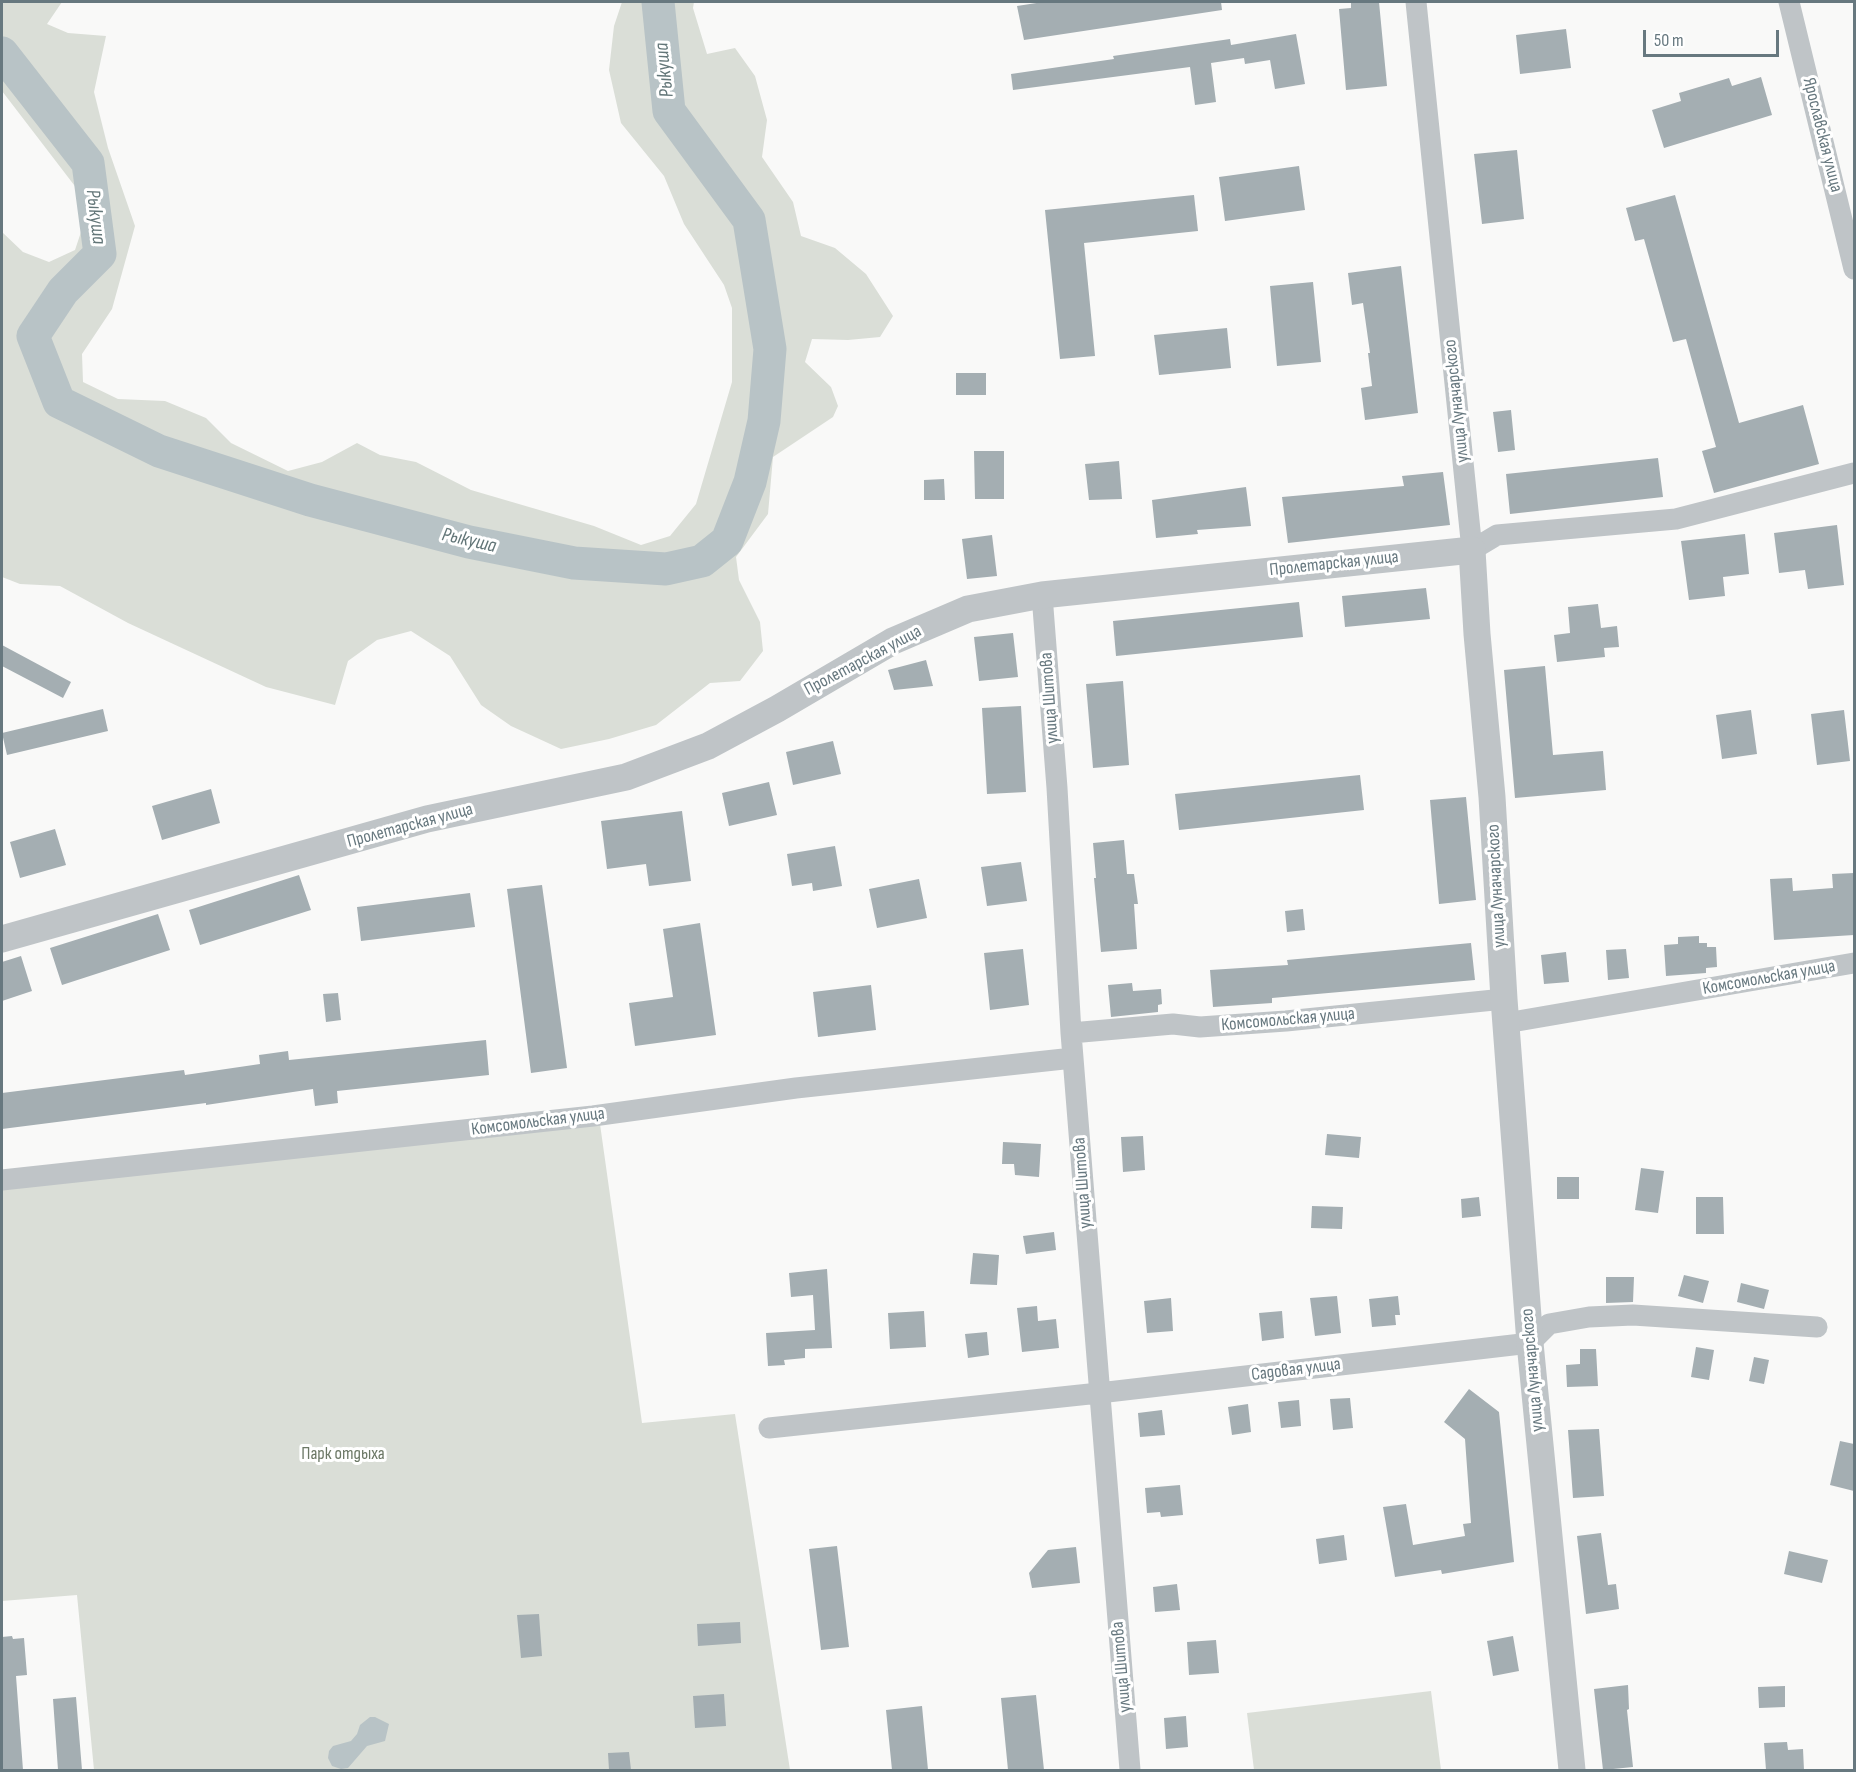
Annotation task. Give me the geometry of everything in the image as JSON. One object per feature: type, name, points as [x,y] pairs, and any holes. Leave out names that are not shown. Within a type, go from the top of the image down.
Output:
[{"type":"street","name":"улица Луначарского","points":[[1416,2],[1472,550],[1492,797],[1505,1011],[1530,1343],[1572,1770]]},
{"type":"street","name":"Ярославская улица","points":[[1789,2],[1854,269]]},
{"type":"street","name":"Пролетарская улица","points":[[2,939],[428,819],[626,777],[708,746],[777,709],[893,641],[968,609],[1042,595],[1472,550],[1497,535],[1676,519],[1854,473]]},
{"type":"street","name":"улица Шитова","points":[[1042,595],[1071,1033],[1130,1770]]},
{"type":"street","name":"Комсомольская улица","points":[[1071,1033],[1173,1024],[1200,1027],[1505,1011],[1854,963]]},
{"type":"street","name":"Комсомольская улица","points":[[2,1180],[593,1116],[796,1088],[1073,1058]]},
{"type":"street","points":[[1530,1343],[1549,1323],[1570,1319],[1633,1315],[1816,1327]]},
{"type":"street","name":"Садовая улица","points":[[769,1428],[1099,1393],[1530,1343]]},
{"type":"green space","points":[[2,2],[62,2],[47,24],[68,33],[106,36],[94,92],[108,148],[135,226],[112,309],[82,354],[83,382],[118,399],[165,401],[206,418],[231,443],[288,471],[322,462],[357,443],[380,455],[416,462],[471,490],[594,526],[641,545],[670,536],[696,504],[732,382],[732,308],[724,285],[684,224],[664,176],[621,123],[609,70],[614,26],[622,2],[694,2],[693,8],[707,54],[735,48],[755,76],[767,120],[762,157],[793,202],[801,236],[835,248],[866,274],[893,316],[880,337],[848,340],[812,339],[805,362],[831,387],[838,406],[833,417],[773,457],[768,514],[736,557],[739,580],[760,622],[763,651],[740,681],[710,683],[656,725],[609,739],[561,749],[511,726],[481,705],[450,656],[411,631],[377,640],[348,661],[335,705],[266,687],[128,623],[60,586],[20,584],[2,577],[2,232],[23,252],[49,262],[75,250],[81,232],[84,198],[2,91]]},
{"type":"green space","name":"Парк отдыха","points":[[600,1124],[642,1423],[735,1414],[790,1770],[94,1770],[77,1595],[2,1601],[2,1190]]},
{"type":"green space","points":[[1431,1691],[1441,1770],[1254,1770],[1247,1713]]},
{"type":"shaded area","points":[[370,1717],[389,1724],[385,1741],[367,1746],[348,1768],[341,1769],[332,1766],[328,1758],[329,1751],[333,1746],[351,1741],[360,1725]]},
{"type":"building","points":[[1043,2],[1221,2],[1222,10],[1024,40],[1017,6]]},
{"type":"building","points":[[1351,2],[1379,2],[1387,86],[1346,90],[1339,9],[1351,8]]},
{"type":"building","points":[[1566,29],[1571,68],[1520,74],[1516,35]]},
{"type":"building","points":[[1296,34],[1305,84],[1275,89],[1270,60],[1245,64],[1244,58],[1211,63],[1216,102],[1195,105],[1190,67],[1013,90],[1011,74],[1230,39],[1231,45]]},
{"type":"building","points":[[1761,77],[1772,115],[1664,148],[1652,110],[1681,101],[1679,93],[1729,78],[1732,86]]},
{"type":"building","points":[[1517,150],[1524,219],[1482,224],[1474,154]]},
{"type":"building","points":[[1299,166],[1305,210],[1225,221],[1219,177]]},
{"type":"building","points":[[1194,195],[1198,231],[1084,243],[1095,356],[1060,359],[1045,210]]},
{"type":"building","points":[[1675,195],[1739,423],[1803,405],[1819,464],[1714,493],[1702,451],[1716,447],[1686,339],[1673,342],[1644,239],[1635,241],[1626,208]]},
{"type":"building","points":[[1401,266],[1418,413],[1365,420],[1361,388],[1372,386],[1368,353],[1370,353],[1363,303],[1352,305],[1348,273]]},
{"type":"building","points":[[1313,282],[1321,362],[1277,366],[1270,286]]},
{"type":"building","points":[[1227,328],[1231,368],[1159,375],[1154,335]]},
{"type":"building","points":[[956,373],[986,373],[986,395],[956,395]]},
{"type":"building","points":[[1511,410],[1515,450],[1498,452],[1493,412]]},
{"type":"building","points":[[974,451],[1004,451],[1004,499],[975,499]]},
{"type":"building","points":[[1658,458],[1663,497],[1510,514],[1506,474]]},
{"type":"building","points":[[1119,461],[1122,499],[1089,500],[1085,464]]},
{"type":"building","points":[[1443,472],[1450,525],[1288,543],[1282,497],[1404,486],[1402,476]]},
{"type":"building","points":[[944,479],[945,500],[924,500],[924,480]]},
{"type":"building","points":[[1246,487],[1251,526],[1197,530],[1198,534],[1156,538],[1152,500]]},
{"type":"building","points":[[1837,525],[1844,585],[1808,589],[1805,570],[1779,573],[1774,533]]},
{"type":"building","points":[[1745,534],[1749,574],[1723,577],[1725,596],[1689,600],[1681,541]]},
{"type":"building","points":[[992,535],[997,576],[967,579],[962,539]]},
{"type":"building","points":[[1426,588],[1430,619],[1345,627],[1342,596]]},
{"type":"building","points":[[1299,602],[1303,637],[1116,656],[1113,621]]},
{"type":"building","points":[[1598,604],[1601,628],[1617,626],[1619,647],[1604,648],[1605,657],[1557,662],[1554,635],[1570,633],[1568,607]]},
{"type":"building","points":[[1013,633],[1018,677],[979,681],[974,637]]},
{"type":"building","points":[[2,645],[71,682],[63,698],[2,666]]},
{"type":"building","points":[[926,660],[933,686],[894,690],[888,670]]},
{"type":"building","points":[[1545,666],[1553,755],[1603,751],[1606,790],[1515,798],[1504,670]]},
{"type":"building","points":[[1123,681],[1129,765],[1093,768],[1086,684]]},
{"type":"building","points":[[1021,706],[1026,792],[987,794],[982,708]]},
{"type":"building","points":[[103,709],[108,731],[7,755],[2,733]]},
{"type":"building","points":[[1751,710],[1757,754],[1722,759],[1716,715]]},
{"type":"building","points":[[1844,710],[1850,761],[1817,765],[1811,714]]},
{"type":"building","points":[[833,741],[841,774],[793,785],[786,752]]},
{"type":"building","points":[[1360,775],[1364,810],[1179,830],[1175,794]]},
{"type":"building","points":[[769,782],[777,815],[729,826],[722,793]]},
{"type":"building","points":[[211,789],[220,823],[162,840],[152,806]]},
{"type":"building","points":[[1466,797],[1476,900],[1439,904],[1430,800]]},
{"type":"building","points":[[682,811],[691,881],[649,886],[646,864],[607,869],[601,821]]},
{"type":"building","points":[[55,829],[66,865],[20,878],[10,842]]},
{"type":"building","points":[[1124,840],[1127,874],[1134,874],[1138,904],[1134,904],[1137,949],[1101,952],[1093,843]]},
{"type":"building","points":[[835,846],[842,886],[813,891],[812,883],[792,886],[787,854]]},
{"type":"building","points":[[1021,862],[1027,901],[987,906],[981,867]]},
{"type":"building","points":[[1854,873],[1854,935],[1774,940],[1770,879],[1792,878],[1793,891],[1833,888],[1832,874]]},
{"type":"building","points":[[299,875],[311,910],[200,945],[189,910]]},
{"type":"building","points":[[919,879],[927,918],[877,928],[869,889]]},
{"type":"building","points":[[542,885],[567,1068],[531,1073],[507,889]]},
{"type":"building","points":[[470,893],[475,927],[361,941],[357,907]]},
{"type":"building","points":[[1303,909],[1305,930],[1287,932],[1285,911]]},
{"type":"building","points":[[158,914],[170,950],[62,985],[50,948]]},
{"type":"building","points":[[700,923],[716,1035],[635,1046],[629,1003],[673,997],[663,929]]},
{"type":"building","points":[[1699,936],[1699,943],[1707,943],[1707,947],[1716,947],[1717,967],[1706,968],[1706,973],[1666,976],[1664,945],[1678,944],[1678,937]]},
{"type":"building","points":[[1471,943],[1475,980],[1272,998],[1272,1003],[1213,1007],[1210,970],[1288,965],[1287,960]]},
{"type":"building","points":[[1023,949],[1029,1005],[990,1010],[984,953]]},
{"type":"building","points":[[1626,949],[1629,978],[1608,980],[1606,950]]},
{"type":"building","points":[[1566,952],[1569,982],[1544,984],[1541,955]]},
{"type":"building","points":[[21,956],[32,991],[2,1001],[2,962]]},
{"type":"building","points":[[1132,983],[1133,991],[1161,989],[1162,1004],[1158,1005],[1158,1012],[1111,1017],[1108,985]]},
{"type":"building","points":[[871,985],[876,1030],[818,1037],[813,992]]},
{"type":"building","points":[[338,993],[341,1020],[326,1022],[323,994]]},
{"type":"building","points":[[486,1040],[489,1075],[337,1091],[338,1103],[315,1106],[313,1089],[206,1105],[206,1103],[2,1129],[2,1093],[184,1070],[185,1075],[260,1064],[259,1055],[288,1051],[289,1060]]},
{"type":"building","points":[[1327,1134],[1361,1137],[1359,1158],[1325,1155]]},
{"type":"building","points":[[1143,1136],[1145,1170],[1123,1172],[1121,1137]]},
{"type":"building","points":[[1003,1142],[1041,1144],[1039,1177],[1015,1175],[1014,1164],[1002,1164]]},
{"type":"building","points":[[1641,1168],[1664,1171],[1658,1213],[1635,1210]]},
{"type":"building","points":[[1557,1177],[1579,1177],[1579,1199],[1557,1199]]},
{"type":"building","points":[[1479,1197],[1481,1216],[1462,1218],[1461,1199]]},
{"type":"building","points":[[1696,1197],[1723,1197],[1724,1234],[1696,1234]]},
{"type":"building","points":[[1312,1206],[1343,1207],[1342,1229],[1311,1228]]},
{"type":"building","points":[[1054,1232],[1056,1250],[1026,1254],[1023,1236]]},
{"type":"building","points":[[973,1253],[999,1255],[997,1285],[970,1284]]},
{"type":"building","points":[[827,1269],[832,1348],[805,1349],[805,1358],[784,1360],[785,1365],[768,1366],[766,1333],[815,1330],[813,1295],[791,1297],[789,1273]]},
{"type":"building","points":[[1684,1275],[1709,1281],[1703,1303],[1678,1296]]},
{"type":"building","points":[[1606,1277],[1634,1277],[1633,1302],[1606,1303]]},
{"type":"building","points":[[1741,1283],[1769,1290],[1764,1309],[1737,1302]]},
{"type":"building","points":[[1337,1296],[1341,1333],[1315,1336],[1310,1298]]},
{"type":"building","points":[[1398,1296],[1400,1315],[1395,1315],[1396,1325],[1372,1327],[1369,1299]]},
{"type":"building","points":[[1171,1298],[1173,1331],[1147,1333],[1144,1301]]},
{"type":"building","points":[[1037,1306],[1038,1321],[1056,1319],[1059,1348],[1022,1352],[1017,1308]]},
{"type":"building","points":[[924,1311],[926,1347],[890,1349],[888,1313]]},
{"type":"building","points":[[1282,1311],[1284,1338],[1262,1341],[1259,1313]]},
{"type":"building","points":[[987,1332],[989,1355],[968,1358],[965,1334]]},
{"type":"building","points":[[1696,1347],[1714,1350],[1709,1380],[1691,1377]]},
{"type":"building","points":[[1580,1349],[1596,1349],[1598,1386],[1567,1387],[1566,1365],[1580,1364]]},
{"type":"building","points":[[1754,1357],[1769,1360],[1764,1384],[1749,1381]]},
{"type":"building","points":[[1469,1389],[1499,1412],[1514,1562],[1442,1574],[1441,1570],[1395,1577],[1383,1507],[1406,1504],[1413,1545],[1465,1536],[1463,1524],[1471,1523],[1465,1439],[1444,1422]]},
{"type":"building","points":[[1350,1398],[1353,1428],[1333,1430],[1330,1399]]},
{"type":"building","points":[[1299,1400],[1301,1426],[1281,1428],[1278,1402]]},
{"type":"building","points":[[1248,1404],[1251,1432],[1232,1435],[1228,1407]]},
{"type":"building","points":[[1162,1410],[1165,1435],[1140,1437],[1138,1413]]},
{"type":"building","points":[[1599,1429],[1604,1496],[1573,1498],[1568,1430]]},
{"type":"building","points":[[1840,1441],[1854,1444],[1854,1491],[1830,1485]]},
{"type":"building","points":[[1180,1485],[1183,1515],[1161,1517],[1160,1512],[1147,1513],[1145,1488]]},
{"type":"building","points":[[1601,1533],[1608,1585],[1616,1584],[1619,1609],[1586,1614],[1577,1536]]},
{"type":"building","points":[[1344,1535],[1347,1560],[1319,1564],[1316,1539]]},
{"type":"building","points":[[837,1546],[849,1647],[821,1650],[809,1549]]},
{"type":"building","points":[[1076,1547],[1080,1583],[1032,1588],[1029,1573],[1048,1550]]},
{"type":"building","points":[[1789,1551],[1828,1560],[1822,1583],[1784,1574]]},
{"type":"building","points":[[1177,1584],[1180,1610],[1155,1612],[1153,1587]]},
{"type":"building","points":[[539,1614],[542,1656],[521,1658],[517,1615]]},
{"type":"building","points":[[740,1622],[741,1643],[698,1646],[697,1624]]},
{"type":"building","points":[[12,1636],[13,1639],[24,1638],[27,1675],[16,1676],[23,1770],[2,1770],[2,1637]]},
{"type":"building","points":[[1513,1636],[1519,1671],[1493,1676],[1487,1641]]},
{"type":"building","points":[[1216,1640],[1219,1673],[1189,1675],[1187,1642]]},
{"type":"building","points":[[1628,1685],[1629,1709],[1627,1710],[1633,1767],[1603,1770],[1594,1689]]},
{"type":"building","points":[[1785,1686],[1785,1707],[1759,1708],[1758,1687]]},
{"type":"building","points":[[724,1694],[726,1726],[695,1728],[693,1696]]},
{"type":"building","points":[[1036,1695],[1044,1770],[1008,1770],[1001,1698]]},
{"type":"building","points":[[76,1697],[82,1770],[58,1770],[53,1699]]},
{"type":"building","points":[[922,1706],[928,1770],[892,1770],[886,1710]]},
{"type":"building","points":[[1186,1716],[1188,1747],[1166,1749],[1164,1718]]},
{"type":"building","points":[[1787,1742],[1788,1750],[1803,1749],[1804,1770],[1766,1770],[1764,1743]]},
{"type":"building","points":[[629,1752],[631,1770],[609,1770],[608,1753]]},
{"type":"waterway","name":"Рыкуша","points":[[2,53],[88,163],[100,254],[63,291],[33,336],[59,402],[159,451],[310,500],[469,542],[574,563],[666,569],[702,561],[727,541],[750,482],[764,421],[770,349],[749,220],[669,111],[658,2]]}]
